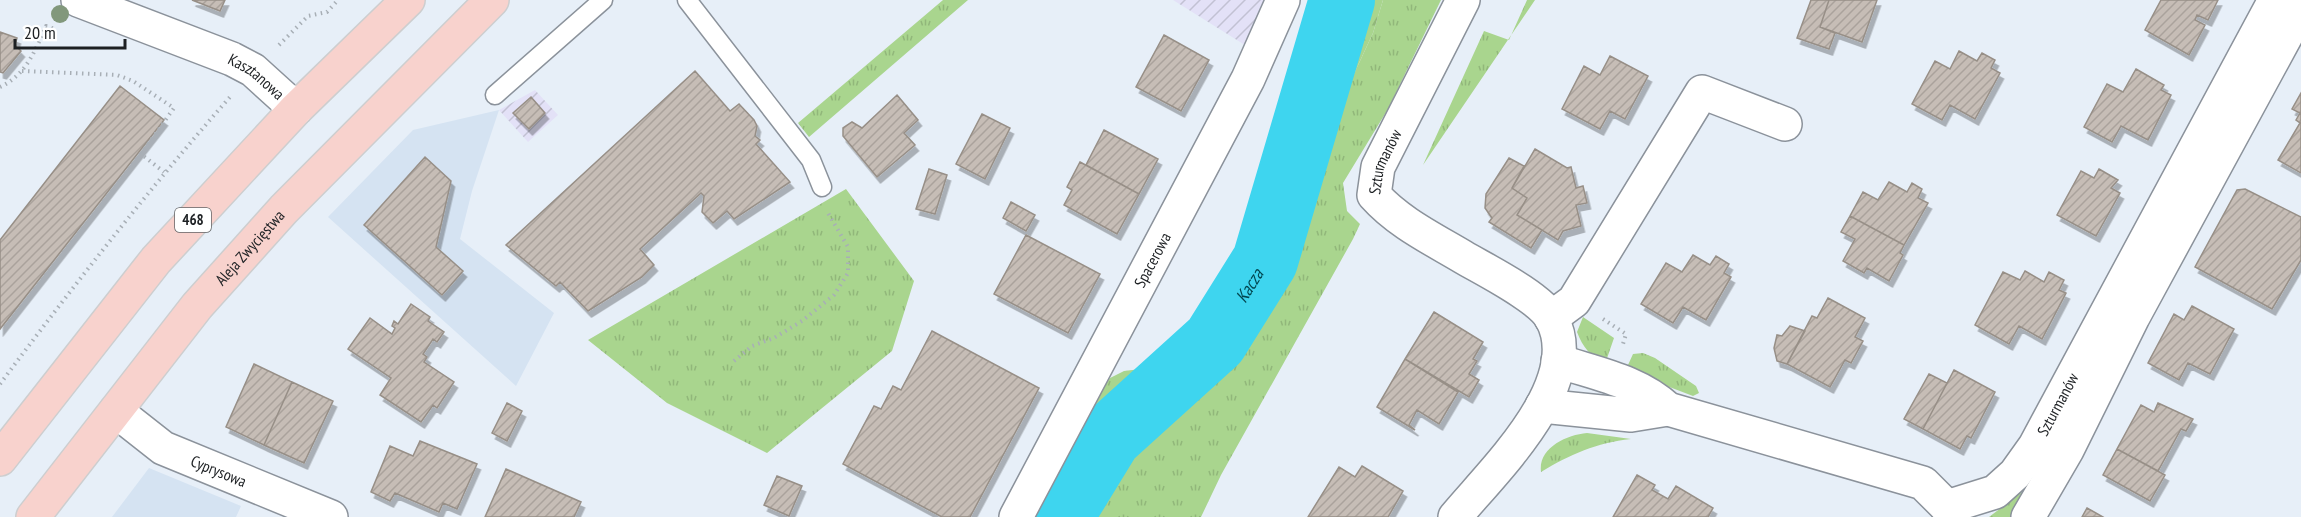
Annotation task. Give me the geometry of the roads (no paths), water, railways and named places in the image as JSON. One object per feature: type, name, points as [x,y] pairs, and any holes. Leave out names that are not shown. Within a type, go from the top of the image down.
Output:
[{"type":"main road","name":"468","points":[[0,459],[156,260],[296,109],[408,0]]},
{"type":"main road","name":"Aleja Zwycięstwa","points":[[33,517],[197,306],[284,209],[492,0]]},
{"type":"street","name":"Kasztanowa","points":[[78,0],[232,59],[253,70],[296,109]]},
{"type":"street","name":"Spacerowa","points":[[1016,517],[1248,79],[1283,0]]},
{"type":"street","name":"Szturmanów","points":[[1463,0],[1378,167],[1374,195],[1390,214],[1520,290],[1551,318]]},
{"type":"street","name":"Szturmanów","points":[[1542,406],[1631,415],[1668,409],[1923,483],[1947,512],[1995,492],[2015,474],[2035,446],[2275,0]]},
{"type":"street","name":"Szturmanów","points":[[2028,517],[2067,450],[2133,317],[2301,8]]},
{"type":"street","points":[[1455,517],[1518,442],[1542,406],[1556,380],[1558,361],[1558,339],[1551,318],[1574,301],[1702,92],[1785,124]]},
{"type":"street","name":"Szturmanów","points":[[1558,361],[1637,386],[1653,395],[1668,409]]},
{"type":"street","name":"Cyprysowa","points":[[116,411],[163,448],[331,517]]},
{"type":"lane","points":[[495,95],[603,0]]},
{"type":"lane","points":[[687,0],[811,160],[822,187]]},
{"type":"waterway","name":"Kacza","points":[[1060,517],[1109,437],[1215,341],[1265,261],[1342,0]]}]
